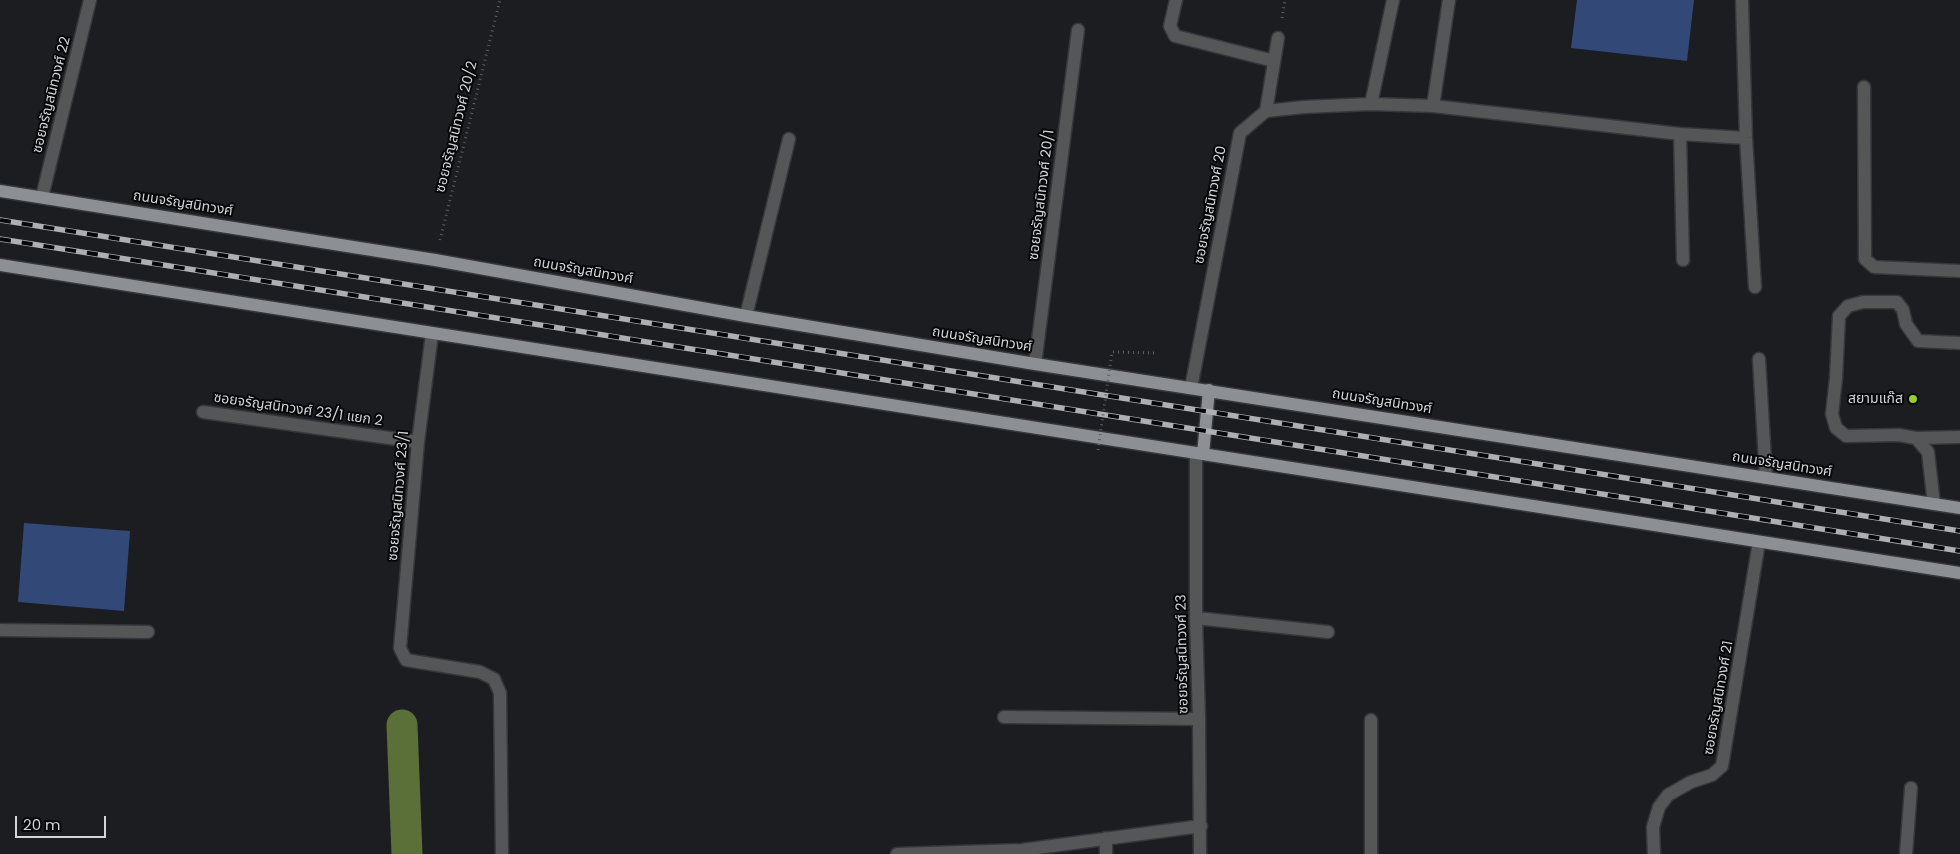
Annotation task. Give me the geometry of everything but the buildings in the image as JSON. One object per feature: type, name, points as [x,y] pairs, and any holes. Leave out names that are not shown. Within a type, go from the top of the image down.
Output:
[{"type":"main road","name":"ถนนจรัญสนิทวงศ์","points":[[0,190],[435,260],[746,316],[1035,364],[1960,508]]},
{"type":"main road","points":[[0,264],[432,334],[1960,573]]},
{"type":"main road","points":[[1199,454],[1209,390]]},
{"type":"street","name":"ซอยจรัญสนิทวงศ์ 22","points":[[42,197],[90,0]]},
{"type":"street","points":[[1176,0],[1170,26],[1175,36],[1274,61]]},
{"type":"street","points":[[1371,104],[1393,0]]},
{"type":"street","points":[[1433,106],[1449,0]]},
{"type":"street","points":[[1742,0],[1746,138],[1755,287]]},
{"type":"street","name":"ซอยจรัญสนิทวงศ์ 20/1","points":[[1035,364],[1078,30]]},
{"type":"street","points":[[1278,38],[1266,111],[1371,104],[1433,106],[1680,134],[1746,138]]},
{"type":"street","points":[[1864,87],[1865,259],[1874,267],[1960,271]]},
{"type":"street","name":"ซอยจรัญสนิทวงศ์ 20","points":[[1191,388],[1240,133],[1266,111]]},
{"type":"street","points":[[1680,134],[1683,260]]},
{"type":"street","points":[[746,316],[789,139]]},
{"type":"street","points":[[1960,343],[1918,341],[1906,324],[1903,310],[1897,302],[1863,302],[1848,306],[1840,316],[1832,414],[1836,428],[1846,436],[1960,437]]},
{"type":"street","name":"ซอยจรัญสนิทวงศ์ 23/1","points":[[432,334],[418,442],[400,648],[406,660],[480,672],[494,679],[500,693],[502,854]]},
{"type":"street","points":[[1759,359],[1766,478]]},
{"type":"street","name":"ซอยจรัญสนิทวงศ์ 23/1 แยก 2","points":[[203,412],[418,442]]},
{"type":"street","points":[[1916,438],[1928,452],[1934,504]]},
{"type":"street","name":"ซอยจรัญสนิทวงศ์ 23","points":[[1199,454],[1196,618],[1200,854]]},
{"type":"street","name":"ซอยจรัญสนิทวงศ์ 21","points":[[1654,854],[1653,827],[1658,807],[1668,796],[1691,782],[1712,775],[1722,766],[1760,542]]},
{"type":"street","points":[[1196,618],[1328,632]]},
{"type":"street","points":[[0,630],[148,632]]},
{"type":"street","points":[[1004,716],[1199,719]]},
{"type":"street","points":[[1371,720],[1371,854]]},
{"type":"street","points":[[1906,854],[1911,788]]},
{"type":"street","points":[[897,854],[1022,852],[1106,838],[1200,826]]},
{"type":"street","points":[[1106,838],[1106,854]]},
{"type":"path","name":"ซอยจรัญสนิทวงศ์ 20/2","points":[[435,260],[500,0]]},
{"type":"path","points":[[1098,450],[1112,352],[1154,353]]},
{"type":"waterway","points":[[402,725],[407,854]]},
{"type":"railway","points":[[0,220],[1960,531]]},
{"type":"railway","points":[[0,239],[1960,551]]},
{"type":"place","name":"สยามแก๊ส","points":[[1913,399]]}]
